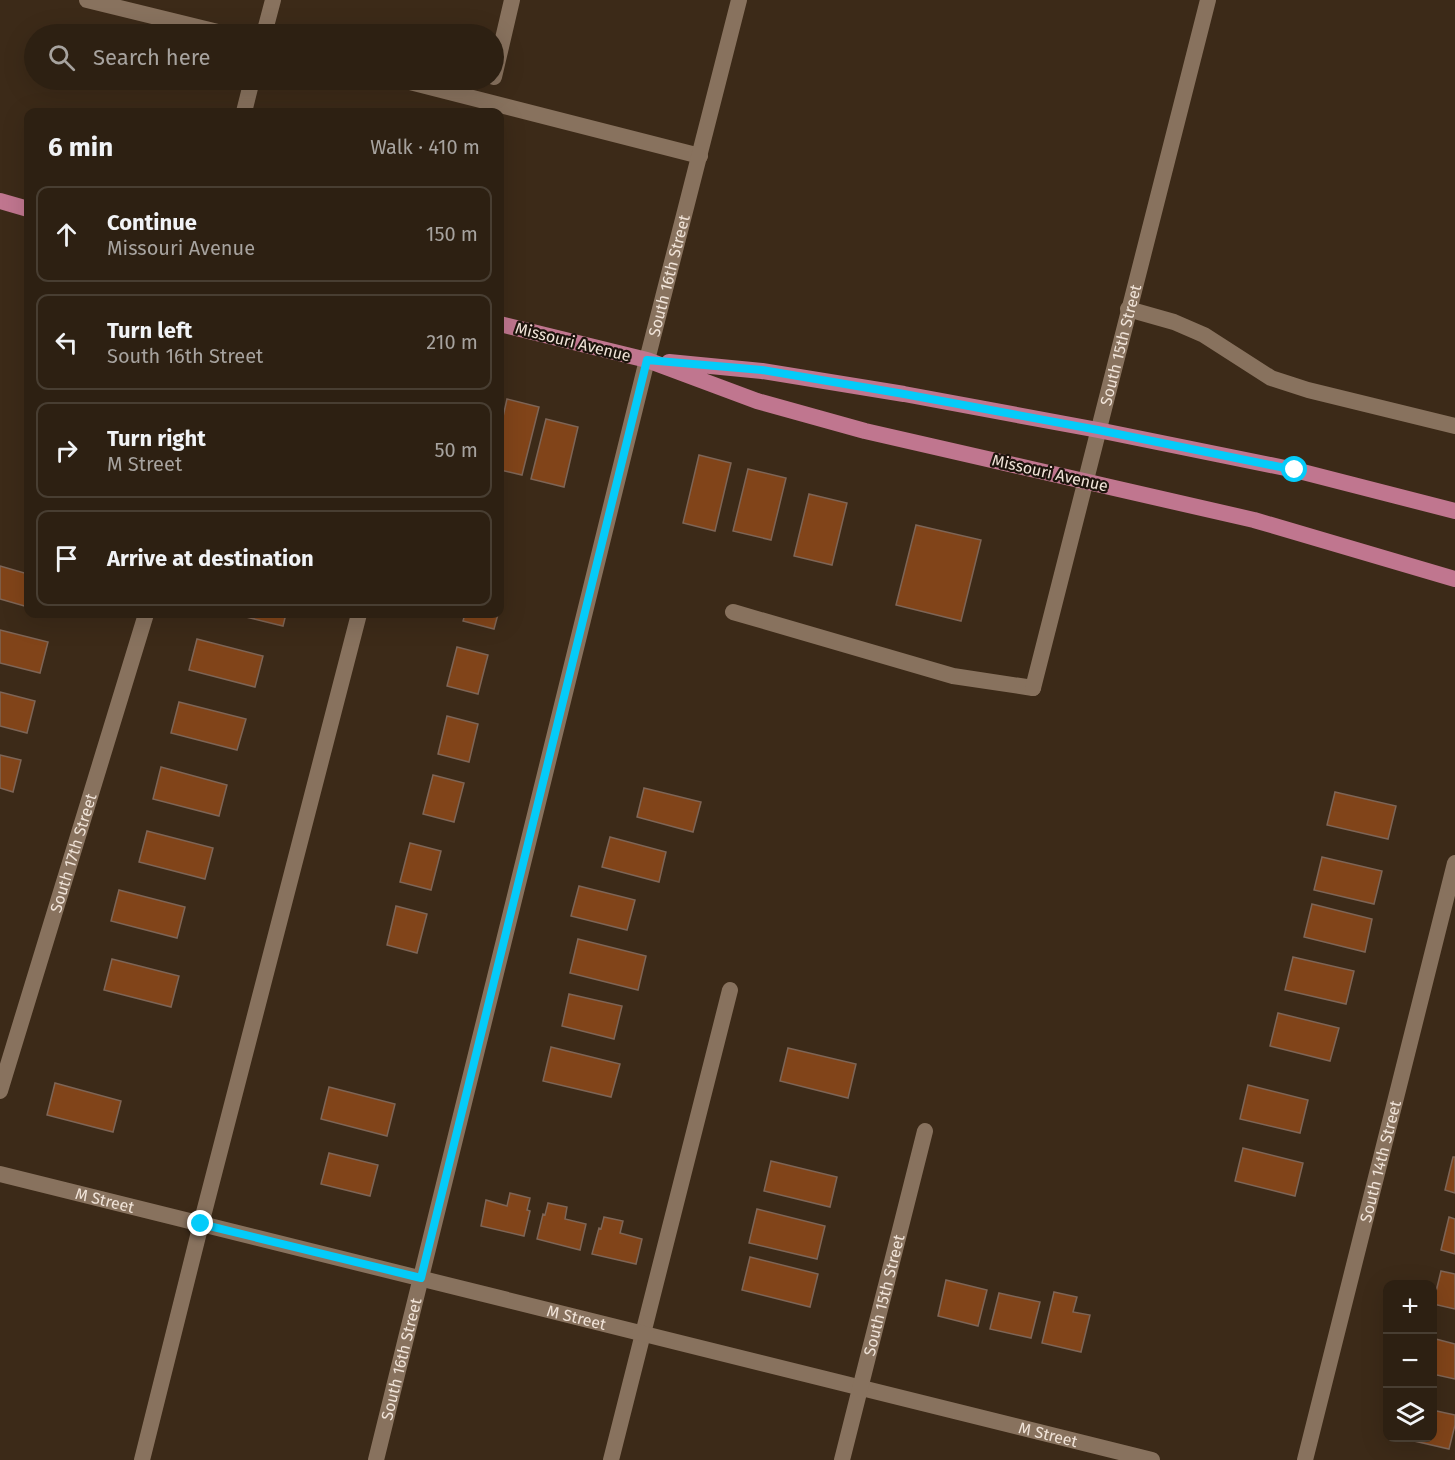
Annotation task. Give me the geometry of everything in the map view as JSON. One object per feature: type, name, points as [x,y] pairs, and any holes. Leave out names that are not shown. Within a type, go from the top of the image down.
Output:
[{"type":"main road","points":[[0,201],[24,207]]},
{"type":"main road","name":"Missouri Avenue","points":[[504,325],[647,360],[757,401],[854,428],[1254,520],[1455,579]]},
{"type":"main road","name":"Missouri Avenue","points":[[647,360],[762,370],[1098,430],[1295,470],[1455,511]]},
{"type":"street","points":[[87,0],[185,24]]},
{"type":"street","points":[[267,24],[273,0]]},
{"type":"street","points":[[504,33],[512,0]]},
{"type":"street","name":"South 16th Street","points":[[376,1460],[647,360],[739,0]]},
{"type":"street","name":"South 15th Street","points":[[733,612],[953,676],[1033,688],[1208,0]]},
{"type":"street","points":[[245,108],[250,90]]},
{"type":"street","points":[[443,90],[700,156]]},
{"type":"street","points":[[488,101],[490,90]]},
{"type":"street","points":[[1128,309],[1174,322],[1204,335],[1271,378],[1308,390],[1455,426]]},
{"type":"street","name":"South 17th Street","points":[[0,1091],[145,618]]},
{"type":"street","points":[[142,1460],[358,618]]},
{"type":"street","name":"South 14th Street","points":[[1305,1460],[1455,862]]},
{"type":"street","points":[[611,1460],[730,990]]},
{"type":"street","name":"South 15th Street","points":[[842,1460],[925,1131]]},
{"type":"street","name":"M Street","points":[[0,1174],[1152,1460]]},
{"type":"building","points":[[507,399],[539,407],[522,475],[504,471],[504,412]]},
{"type":"building","points":[[546,419],[578,427],[564,487],[531,479]]},
{"type":"building","points":[[699,455],[731,463],[715,531],[683,523]]},
{"type":"building","points":[[748,469],[786,478],[771,540],[733,531]]},
{"type":"building","points":[[809,494],[847,503],[832,565],[794,556]]},
{"type":"building","points":[[916,525],[981,540],[961,621],[896,605]]},
{"type":"building","points":[[0,566],[24,573],[24,606],[0,599]]},
{"type":"building","points":[[250,618],[285,618],[283,626]]},
{"type":"building","points":[[464,618],[497,618],[494,629],[463,621]]},
{"type":"building","points":[[0,630],[48,642],[40,673],[0,663]]},
{"type":"building","points":[[197,639],[263,656],[255,687],[189,670]]},
{"type":"building","points":[[457,647],[488,655],[478,694],[447,686]]},
{"type":"building","points":[[0,692],[35,701],[27,733],[0,726]]},
{"type":"building","points":[[179,702],[246,719],[237,750],[171,733]]},
{"type":"building","points":[[447,716],[478,724],[469,762],[438,754]]},
{"type":"building","points":[[0,755],[21,760],[13,792],[0,788]]},
{"type":"building","points":[[161,767],[227,785],[219,816],[153,799]]},
{"type":"building","points":[[433,775],[464,783],[454,822],[423,814]]},
{"type":"building","points":[[644,788],[701,802],[693,832],[637,817]]},
{"type":"building","points":[[1335,792],[1396,806],[1388,839],[1327,825]]},
{"type":"building","points":[[147,831],[213,848],[205,879],[139,862]]},
{"type":"building","points":[[610,837],[666,852],[659,882],[602,867]]},
{"type":"building","points":[[410,843],[441,851],[431,890],[400,882]]},
{"type":"building","points":[[1322,857],[1382,871],[1374,904],[1314,890]]},
{"type":"building","points":[[579,886],[635,900],[627,930],[571,916]]},
{"type":"building","points":[[119,890],[185,907],[177,938],[111,921]]},
{"type":"building","points":[[1312,904],[1372,919],[1365,952],[1304,937]]},
{"type":"building","points":[[396,906],[427,914],[417,953],[387,945]]},
{"type":"building","points":[[578,939],[646,956],[638,990],[570,973]]},
{"type":"building","points":[[1293,957],[1354,971],[1346,1004],[1285,990]]},
{"type":"building","points":[[112,959],[179,976],[171,1007],[104,990]]},
{"type":"building","points":[[569,994],[622,1006],[614,1039],[562,1026]]},
{"type":"building","points":[[1278,1013],[1339,1028],[1330,1061],[1270,1046]]},
{"type":"building","points":[[551,1047],[620,1064],[611,1097],[543,1081]]},
{"type":"building","points":[[788,1048],[856,1064],[848,1098],[780,1081]]},
{"type":"building","points":[[55,1083],[121,1101],[113,1132],[47,1115]]},
{"type":"building","points":[[1248,1085],[1308,1100],[1300,1133],[1240,1119]]},
{"type":"building","points":[[329,1087],[395,1104],[387,1136],[321,1119]]},
{"type":"building","points":[[1243,1148],[1303,1163],[1295,1196],[1235,1181]]},
{"type":"building","points":[[329,1153],[378,1165],[370,1196],[321,1184]]},
{"type":"building","points":[[1453,1157],[1455,1157],[1455,1193],[1445,1190]]},
{"type":"building","points":[[771,1161],[837,1177],[830,1207],[764,1191]]},
{"type":"building","points":[[510,1193],[530,1198],[527,1210],[530,1211],[524,1236],[481,1226],[486,1200],[507,1206]]},
{"type":"building","points":[[548,1203],[567,1207],[565,1219],[586,1224],[580,1250],[537,1239]]},
{"type":"building","points":[[757,1209],[825,1226],[817,1259],[749,1243]]},
{"type":"building","points":[[604,1217],[623,1221],[620,1233],[642,1239],[636,1264],[592,1254]]},
{"type":"building","points":[[1449,1217],[1455,1219],[1455,1254],[1441,1250]]},
{"type":"building","points":[[750,1257],[818,1274],[810,1307],[742,1290]]},
{"type":"building","points":[[1441,1271],[1455,1274],[1455,1309],[1437,1305],[1437,1288]]},
{"type":"building","points":[[946,1280],[987,1290],[978,1326],[938,1316]]},
{"type":"building","points":[[1054,1292],[1077,1297],[1073,1312],[1090,1315],[1081,1352],[1042,1343]]},
{"type":"building","points":[[999,1293],[1040,1302],[1031,1338],[990,1329]]},
{"type":"building","points":[[1437,1339],[1455,1344],[1455,1379],[1437,1375]]},
{"type":"building","points":[[1437,1411],[1455,1415],[1449,1449],[1418,1442],[1437,1442]]},
{"type":"route","points":[[201,1224],[421,1278],[647,360],[762,370],[904,394],[1295,470]]}]
